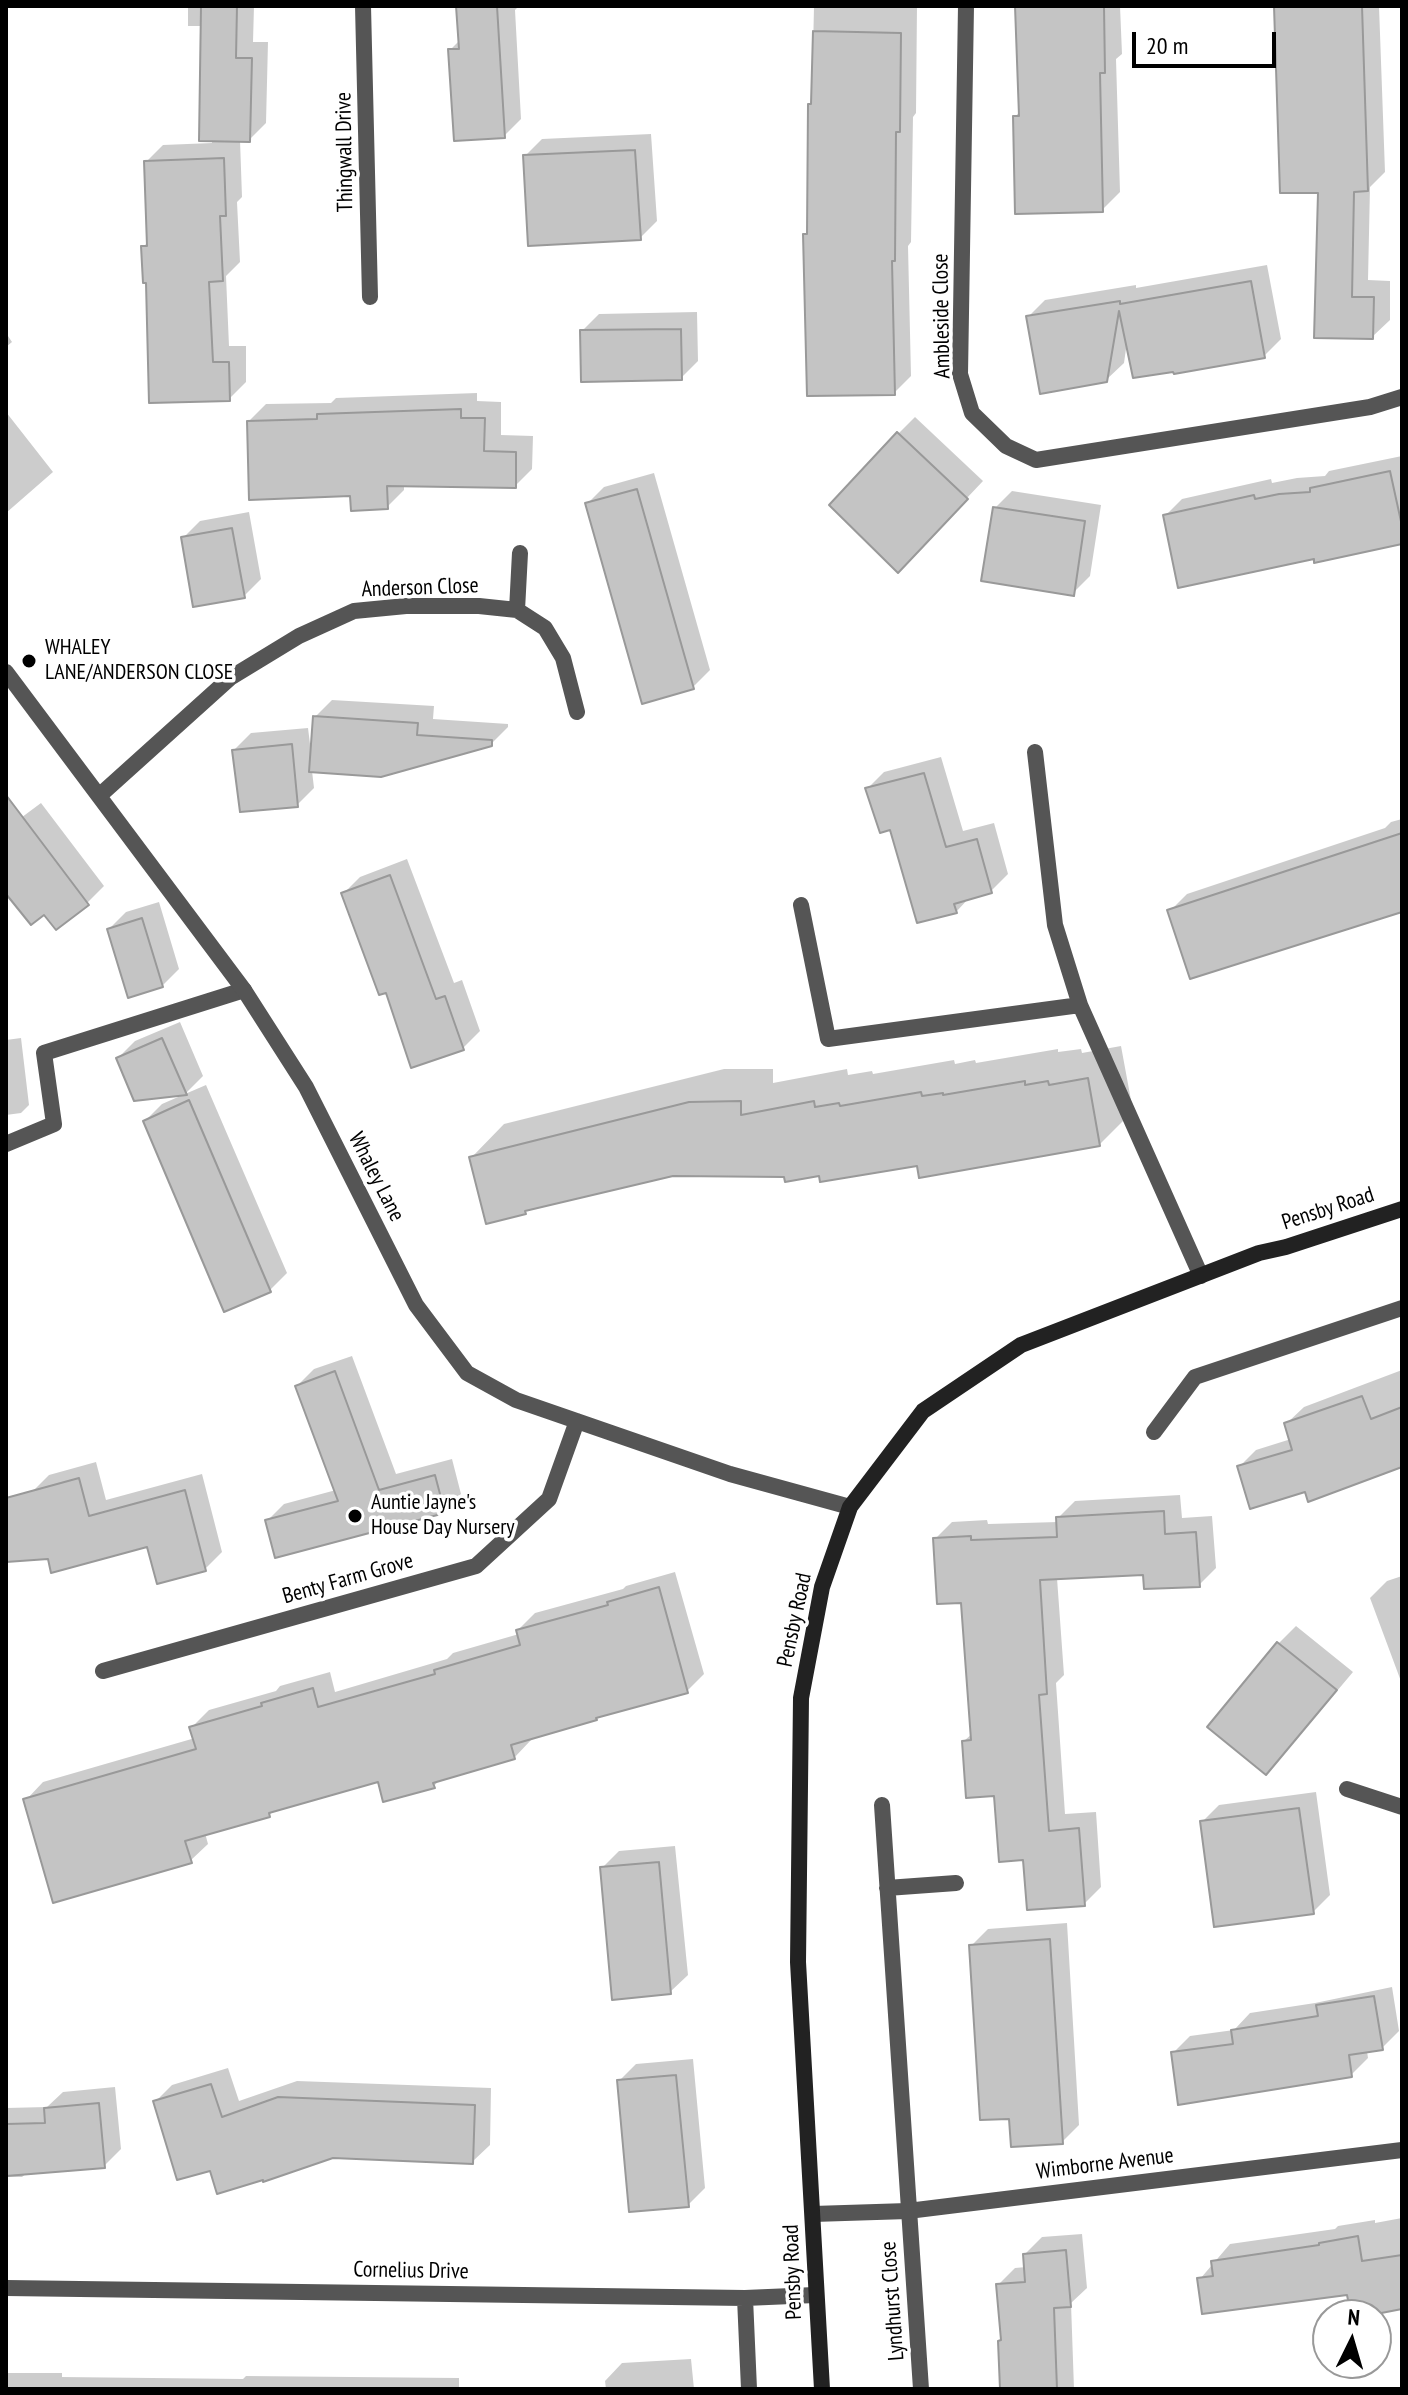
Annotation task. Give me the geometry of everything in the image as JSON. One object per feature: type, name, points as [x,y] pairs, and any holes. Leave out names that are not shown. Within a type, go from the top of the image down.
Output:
[{"type":"main road","name":"Pensby Road","points":[[822,2389],[798,1962],[801,1698],[822,1587],[850,1507],[923,1411],[1021,1345],[1259,1253],[1402,1209]]},
{"type":"street","name":"Thingwall Drive","points":[[363,6],[370,297]]},
{"type":"street","name":"Ambleside Close","points":[[966,6],[960,374],[972,413],[1006,446],[1036,460],[1370,407],[1402,397]]},
{"type":"street","points":[[520,553],[517,610],[545,628],[563,658],[577,712]]},
{"type":"street","name":"Anderson Close","points":[[99,796],[230,678],[299,636],[354,611],[406,606],[479,606],[517,610]]},
{"type":"street","name":"Whaley Lane","points":[[6,672],[244,990],[306,1087],[416,1305],[467,1373],[516,1400],[730,1474],[850,1507]]},
{"type":"street","points":[[1035,752],[1055,925],[1080,1005],[1201,1276]]},
{"type":"street","points":[[801,905],[828,1039],[1080,1005]]},
{"type":"street","points":[[6,1144],[54,1124],[44,1053],[244,990]]},
{"type":"street","points":[[1154,1432],[1195,1377],[1402,1308]]},
{"type":"street","name":"Benty Farm Grove","points":[[103,1671],[476,1566],[549,1499],[577,1421]]},
{"type":"street","points":[[1347,1789],[1402,1807]]},
{"type":"street","points":[[882,1805],[908,2211]]},
{"type":"street","points":[[887,1888],[956,1883]]},
{"type":"street","name":"Wimborne Avenue","points":[[813,2214],[908,2211],[1402,2150]]},
{"type":"street","name":"Lyndhurst Close","points":[[908,2211],[921,2389]]},
{"type":"street","name":"Cornelius Drive","points":[[6,2288],[745,2298],[815,2295]]},
{"type":"street","points":[[745,2298],[749,2389]]},
{"type":"building","points":[[201,6],[237,6],[236,58],[252,58],[250,142],[199,141]]},
{"type":"building","points":[[456,6],[497,6],[505,138],[454,141],[448,49],[459,49]]},
{"type":"building","points":[[1015,6],[1104,6],[1105,73],[1100,73],[1103,212],[1015,214],[1013,116],[1019,116]]},
{"type":"building","points":[[1274,6],[1362,6],[1368,191],[1354,192],[1352,297],[1374,297],[1373,339],[1314,338],[1318,193],[1280,193]]},
{"type":"building","points":[[813,31],[901,33],[895,261],[892,261],[895,395],[807,396],[803,234],[807,234],[808,104],[811,104]]},
{"type":"building","points":[[635,150],[641,240],[528,246],[523,155]]},
{"type":"building","points":[[224,158],[226,216],[220,216],[223,281],[209,282],[213,362],[229,362],[230,401],[149,403],[146,283],[143,283],[141,246],[147,246],[144,161]]},
{"type":"building","points":[[1251,281],[1265,358],[1133,378],[1119,311],[1107,382],[1040,394],[1026,316],[1120,301],[1120,304]]},
{"type":"building","points":[[681,329],[682,380],[581,382],[580,330]]},
{"type":"building","points":[[461,409],[461,418],[485,418],[484,451],[516,452],[516,488],[387,486],[388,509],[351,511],[350,496],[249,500],[247,421],[317,419],[317,414]]},
{"type":"building","points":[[897,432],[968,499],[898,573],[829,505]]},
{"type":"building","points":[[1390,471],[1402,526],[1402,544],[1178,588],[1163,515],[1254,495],[1255,499],[1310,492],[1310,488]]},
{"type":"building","points":[[637,489],[694,689],[642,704],[585,503]]},
{"type":"building","points":[[993,507],[1085,521],[1074,596],[981,581]]},
{"type":"building","points":[[232,528],[245,598],[193,607],[181,537]]},
{"type":"building","points":[[313,716],[418,723],[417,735],[492,740],[492,746],[381,777],[309,772]]},
{"type":"building","points":[[292,744],[298,807],[240,812],[232,750]]},
{"type":"building","points":[[924,773],[946,847],[977,839],[992,893],[954,904],[957,913],[917,923],[890,830],[880,833],[865,788]]},
{"type":"building","points":[[6,795],[89,905],[56,930],[44,915],[31,925],[6,894]]},
{"type":"building","points":[[1402,833],[1402,912],[1190,979],[1167,910]]},
{"type":"building","points":[[390,875],[436,999],[445,996],[464,1050],[411,1068],[386,993],[379,995],[341,893]]},
{"type":"building","points":[[142,918],[163,987],[128,998],[107,929]]},
{"type":"building","points":[[162,1038],[187,1095],[134,1101],[116,1058]]},
{"type":"building","points":[[1088,1078],[1100,1146],[919,1178],[917,1166],[820,1182],[819,1176],[785,1182],[784,1177],[673,1176],[525,1211],[526,1214],[486,1224],[469,1157],[689,1102],[741,1101],[741,1115],[814,1101],[815,1107],[839,1103],[840,1106],[921,1092],[922,1096],[943,1095],[1025,1081],[1025,1085],[1048,1081],[1049,1085]]},
{"type":"building","points":[[189,1100],[271,1292],[224,1312],[143,1121]]},
{"type":"building","points":[[335,1371],[379,1490],[435,1475],[445,1513],[275,1558],[265,1520],[338,1501],[295,1386]]},
{"type":"building","points":[[1362,1396],[1371,1419],[1402,1407],[1402,1467],[1308,1502],[1305,1492],[1250,1509],[1237,1466],[1292,1450],[1284,1423]]},
{"type":"building","points":[[79,1478],[89,1516],[185,1490],[206,1571],[157,1584],[147,1547],[51,1573],[48,1559],[6,1562],[6,1498]]},
{"type":"building","points":[[1164,1511],[1165,1534],[1196,1532],[1200,1587],[1144,1589],[1143,1575],[1040,1580],[1047,1694],[1039,1695],[1049,1831],[1079,1828],[1085,1906],[1027,1910],[1023,1860],[999,1862],[994,1796],[966,1798],[962,1741],[971,1740],[961,1603],[937,1604],[933,1538],[1057,1537],[1056,1517]]},
{"type":"building","points":[[659,1587],[688,1693],[511,1745],[515,1759],[433,1783],[435,1788],[383,1802],[378,1782],[269,1813],[270,1817],[185,1841],[192,1863],[53,1903],[23,1799],[196,1749],[189,1727],[262,1706],[261,1703],[313,1688],[318,1707],[435,1674],[434,1670],[520,1645],[516,1630],[608,1605],[607,1602]]},
{"type":"building","points":[[1277,1642],[1337,1690],[1266,1775],[1207,1727]]},
{"type":"building","points":[[1299,1808],[1314,1914],[1214,1927],[1200,1821]]},
{"type":"building","points":[[659,1862],[671,1994],[612,2000],[600,1867]]},
{"type":"building","points":[[1050,1939],[1063,2144],[1011,2147],[1009,2119],[980,2120],[969,1945]]},
{"type":"building","points":[[1374,1996],[1383,2050],[1349,2055],[1352,2077],[1178,2105],[1171,2052],[1233,2044],[1231,2030],[1318,2016],[1316,2005]]},
{"type":"building","points":[[676,2075],[689,2207],[629,2212],[617,2080]]},
{"type":"building","points":[[211,2084],[222,2117],[278,2097],[475,2105],[473,2164],[333,2158],[217,2194],[210,2171],[177,2180],[153,2101]]},
{"type":"building","points":[[99,2103],[105,2168],[6,2176],[6,2124],[45,2123],[44,2108]]},
{"type":"building","points":[[1358,2236],[1362,2261],[1402,2255],[1402,2309],[1392,2311],[1392,2299],[1348,2299],[1347,2295],[1202,2314],[1197,2278],[1213,2276],[1211,2261]]},
{"type":"building","points":[[1066,2250],[1071,2307],[1054,2308],[1057,2389],[1000,2389],[998,2341],[1001,2340],[996,2284],[1025,2282],[1023,2254]]},
{"type":"place","name":"WHALEY LANE/ANDERSON CLOSE","points":[[29,661]]},
{"type":"place","name":"Auntie Jayne's House Day Nursery","points":[[355,1516]]}]
